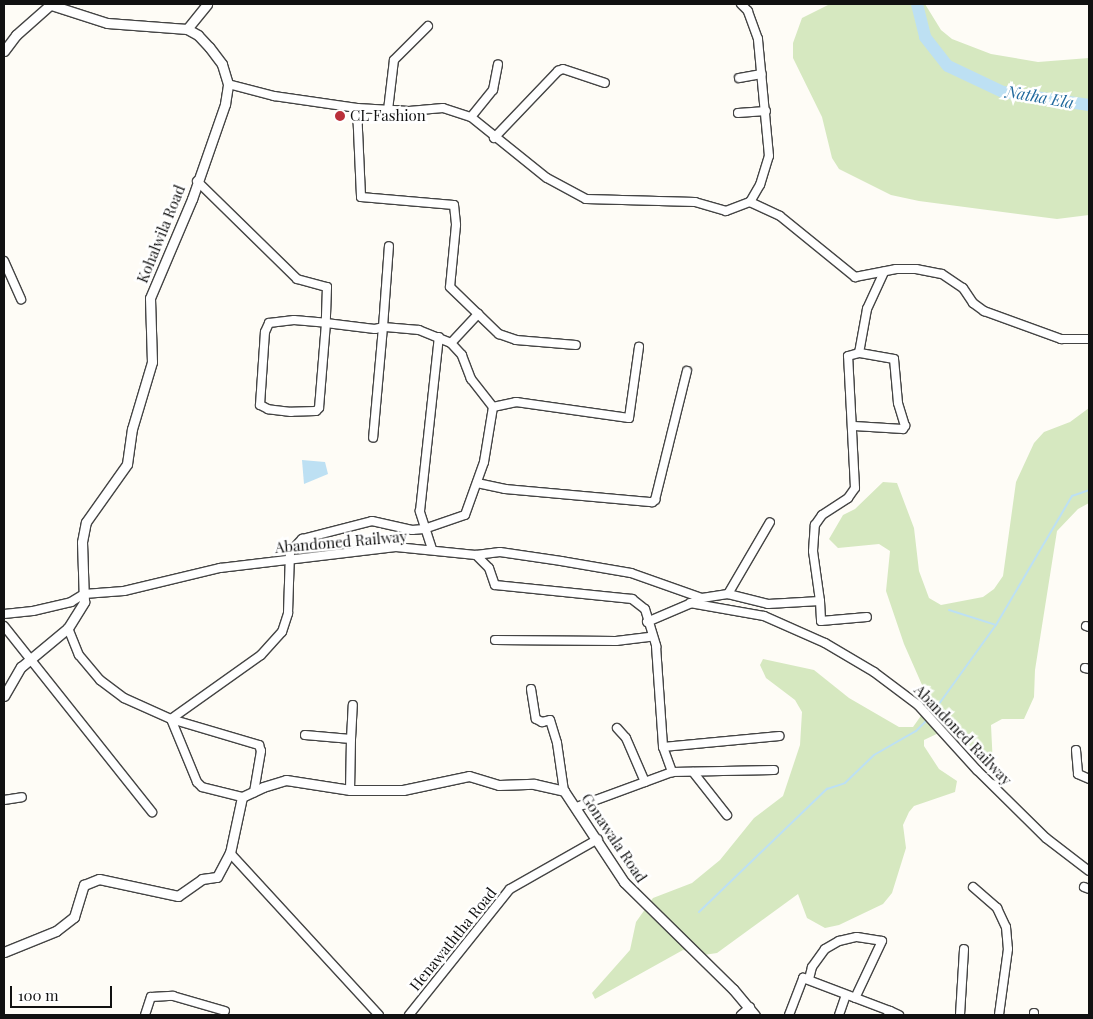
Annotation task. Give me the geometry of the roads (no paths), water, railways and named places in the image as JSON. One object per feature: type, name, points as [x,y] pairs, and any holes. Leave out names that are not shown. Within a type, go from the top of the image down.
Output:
[{"type":"street","points":[[186,29],[207,4]]},
{"type":"street","points":[[4,51],[16,35],[49,5],[107,23],[186,29],[198,35],[222,64],[228,84],[274,96],[357,108],[388,110],[443,108],[472,117],[494,138],[547,178],[586,199],[695,202],[726,211],[750,202],[760,185],[768,156],[766,112],[758,39],[748,11],[741,4]]},
{"type":"street","points":[[388,110],[394,60],[428,26]]},
{"type":"street","points":[[472,117],[493,90],[498,64]]},
{"type":"street","points":[[494,138],[558,71],[563,69],[605,83]]},
{"type":"street","points":[[739,78],[762,74]]},
{"type":"street","name":"Kohalwila Road","points":[[84,594],[82,542],[86,522],[127,464],[132,429],[152,362],[150,298],[197,181],[225,104],[228,84]]},
{"type":"street","points":[[357,108],[361,197],[454,205],[456,226],[450,287],[499,334],[516,340],[576,346]]},
{"type":"street","points":[[738,113],[766,112]]},
{"type":"street","points":[[197,181],[297,279],[327,287],[326,323],[319,408],[316,411],[291,412],[260,406],[265,332],[269,323],[294,320],[326,323],[375,329],[383,327],[419,330],[440,337],[451,343],[462,355],[471,380],[493,407]]},
{"type":"street","points":[[750,202],[780,216],[855,277],[916,269],[942,274],[963,288],[973,303],[984,311],[1061,339],[1089,339]]},
{"type":"street","points":[[373,438],[389,246]]},
{"type":"street","points":[[4,261],[22,299]]},
{"type":"street","points":[[859,354],[867,309],[884,272]]},
{"type":"street","points":[[451,343],[478,314]]},
{"type":"street","points":[[432,549],[424,529],[420,511],[440,337]]},
{"type":"street","points":[[493,407],[516,402],[629,418],[639,348]]},
{"type":"street","points":[[854,426],[903,429],[905,426],[898,403],[894,358],[859,354],[848,356],[854,426],[855,488],[848,498],[822,514],[815,525],[813,551],[821,621],[867,617]]},
{"type":"street","points":[[477,483],[505,489],[652,502],[655,500],[687,371]]},
{"type":"street","points":[[171,719],[261,656],[282,632],[288,613],[292,548],[302,539],[351,524],[372,521],[412,530],[424,529],[465,515],[477,483],[493,407]]},
{"type":"street","points":[[728,594],[770,522]]},
{"type":"street","name":"Abandoned Railway","points":[[4,614],[71,602],[84,594],[124,591],[220,568],[396,548],[432,549],[476,555],[500,552],[631,573],[702,598],[728,594],[768,604],[820,601]]},
{"type":"street","points":[[476,555],[489,568],[495,585],[632,599],[645,609],[650,637],[656,646],[663,747],[672,772]]},
{"type":"street","points":[[4,696],[21,667],[68,628],[81,608],[84,594]]},
{"type":"street","points":[[647,622],[702,598]]},
{"type":"street","name":"Abandoned Railway","points":[[690,603],[764,616],[826,643],[874,672],[918,705],[1046,838],[1089,871]]},
{"type":"street","points":[[4,626],[152,812]]},
{"type":"street","points":[[68,628],[79,655],[100,680],[124,698],[171,719],[259,745],[261,751],[254,792]]},
{"type":"street","points":[[494,640],[616,641],[650,637]]},
{"type":"street","points":[[531,690],[536,719],[542,722],[550,720],[557,743],[564,791]]},
{"type":"street","points":[[350,790],[353,705]]},
{"type":"street","points":[[4,952],[56,931],[74,917],[84,885],[100,879],[178,896],[202,879],[217,877],[230,853],[242,797],[202,787],[197,782],[171,719]]},
{"type":"street","points":[[617,728],[626,738],[646,782]]},
{"type":"street","points":[[305,735],[351,739]]},
{"type":"street","points":[[663,747],[779,736]]},
{"type":"street","points":[[1076,750],[1078,774],[1089,779]]},
{"type":"street","points":[[577,807],[672,772],[774,770]]},
{"type":"street","points":[[693,772],[727,815]]},
{"type":"street","name":"Gonawala Road","points":[[242,797],[286,780],[350,790],[402,790],[468,776],[499,785],[534,784],[564,791],[577,807],[624,882],[733,989],[755,1015]]},
{"type":"street","points":[[4,800],[22,797]]},
{"type":"street","name":"Henawaththa Road","points":[[409,1015],[510,889],[598,839]]},
{"type":"street","points":[[230,853],[380,1015]]},
{"type":"street","points":[[973,887],[997,908],[1006,926],[1008,949],[999,1015]]},
{"type":"street","points":[[809,979],[812,967],[821,954],[839,941],[857,936],[882,941],[855,998]]},
{"type":"street","points":[[960,1015],[964,949]]},
{"type":"street","points":[[789,1015],[803,978],[889,1013],[899,1015]]},
{"type":"street","points":[[839,1015],[846,995]]},
{"type":"street","points":[[145,1015],[148,999],[174,996],[225,1011]]},
{"type":"street","points":[[741,1015],[750,1007]]},
{"type":"water","points":[[302,460],[325,462],[328,474],[304,484]]},
{"type":"waterway","name":"Natha Ela","points":[[917,4],[925,37],[948,66],[1003,92],[1089,105]]},
{"type":"waterway","points":[[931,715],[996,625],[1072,496],[1089,490]]},
{"type":"waterway","points":[[949,610],[996,625]]},
{"type":"waterway","points":[[699,912],[827,789],[845,783],[874,755],[916,731],[928,719]]},
{"type":"place","name":"CL Fashion","points":[[340,116]]}]
